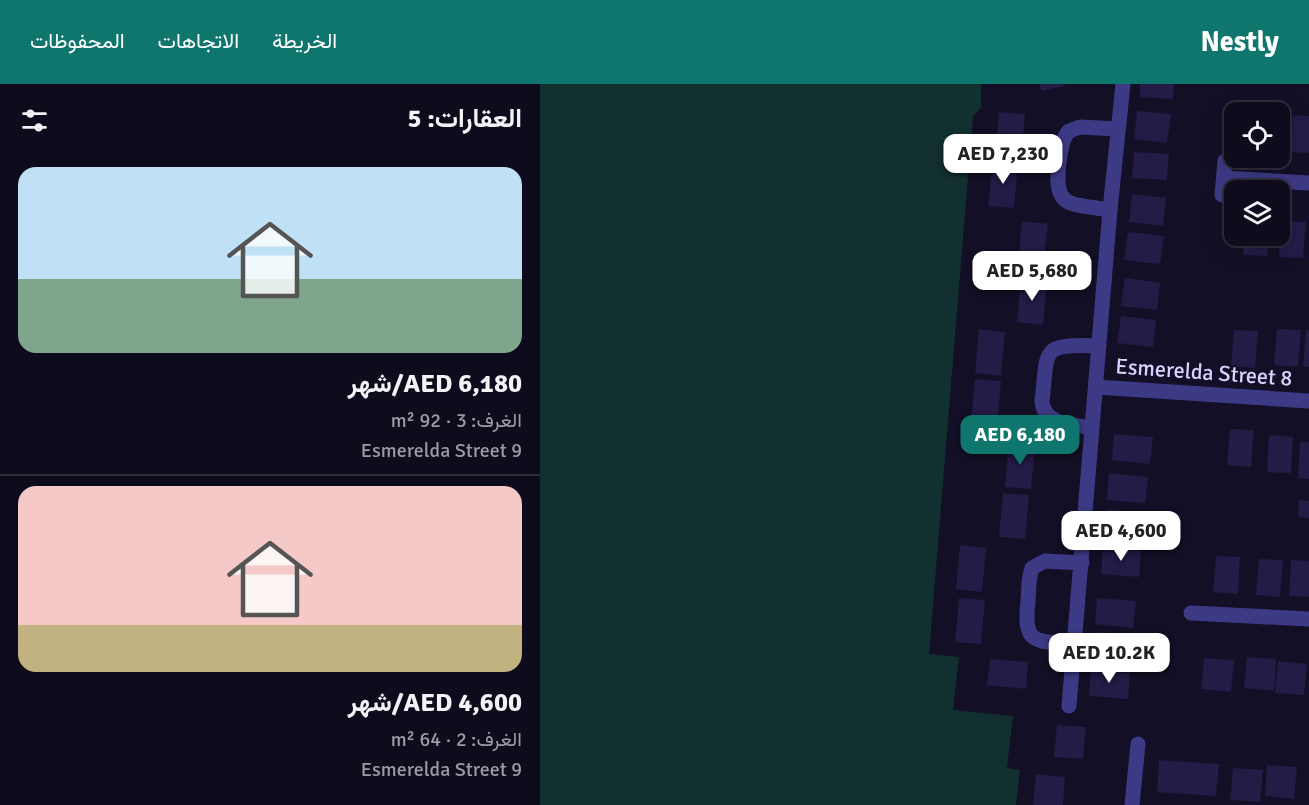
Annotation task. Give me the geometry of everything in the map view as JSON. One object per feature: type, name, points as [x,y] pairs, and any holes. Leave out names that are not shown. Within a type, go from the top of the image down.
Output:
[{"type":"street","points":[[1069,706],[1110,210],[1123,84]]},
{"type":"street","points":[[1110,210],[1067,202],[1058,190],[1057,183],[1062,141],[1069,131],[1080,127],[1118,129]]},
{"type":"street","points":[[1222,195],[1225,168]]},
{"type":"street","points":[[1224,178],[1309,183]]},
{"type":"street","points":[[1092,428],[1052,420],[1043,409],[1042,402],[1047,358],[1053,349],[1063,345],[1099,346]]},
{"type":"street","name":"Esmerelda Street 8","points":[[1096,387],[1309,401]]},
{"type":"street","points":[[1074,645],[1039,640],[1029,634],[1026,623],[1032,568],[1040,562],[1082,563]]},
{"type":"street","points":[[1191,612],[1309,619]]},
{"type":"street","points":[[1132,805],[1138,744]]},
{"type":"green space","points":[[540,84],[981,84],[981,108],[973,116],[929,654],[959,657],[953,710],[1013,716],[1007,768],[1020,770],[1016,805],[540,805]]},
{"type":"building","points":[[1040,84],[1064,84],[1065,86],[1041,91]]},
{"type":"building","points":[[1140,84],[1174,84],[1173,99],[1140,97]]},
{"type":"building","points":[[1137,111],[1171,114],[1167,143],[1134,139]]},
{"type":"building","points":[[999,112],[1025,114],[1021,158],[995,156]]},
{"type":"building","points":[[1293,115],[1309,116],[1309,153],[1291,152]]},
{"type":"building","points":[[1134,152],[1169,154],[1167,180],[1132,178]]},
{"type":"building","points":[[993,162],[1018,164],[1014,208],[988,206]]},
{"type":"building","points":[[1132,194],[1166,198],[1163,226],[1129,222]]},
{"type":"building","points":[[1022,221],[1048,224],[1043,268],[1018,265]]},
{"type":"building","points":[[1290,221],[1306,222],[1303,258],[1279,257],[1280,246],[1290,246]]},
{"type":"building","points":[[1128,232],[1164,236],[1160,264],[1124,260]]},
{"type":"building","points":[[1243,246],[1268,246],[1267,256],[1243,255]]},
{"type":"building","points":[[1021,278],[1047,281],[1043,325],[1017,322]]},
{"type":"building","points":[[1125,278],[1160,283],[1157,310],[1121,306]]},
{"type":"building","points":[[1121,316],[1156,320],[1153,347],[1117,343]]},
{"type":"building","points":[[979,329],[1005,332],[1001,376],[975,373]]},
{"type":"building","points":[[1277,329],[1301,330],[1298,367],[1274,365]]},
{"type":"building","points":[[1234,330],[1258,331],[1255,368],[1231,366]]},
{"type":"building","points":[[1306,330],[1309,330],[1309,367],[1303,366]]},
{"type":"building","points":[[975,379],[1001,381],[997,425],[971,423]]},
{"type":"building","points":[[1230,429],[1254,430],[1251,467],[1227,465]]},
{"type":"building","points":[[1114,434],[1153,437],[1150,464],[1112,460]]},
{"type":"building","points":[[1269,435],[1293,437],[1291,473],[1267,472]]},
{"type":"building","points":[[1300,442],[1309,442],[1309,479],[1298,478]]},
{"type":"building","points":[[1009,443],[1035,445],[1031,489],[1005,487]]},
{"type":"building","points":[[1109,473],[1148,477],[1145,503],[1107,500]]},
{"type":"building","points":[[1003,493],[1029,495],[1025,539],[999,537]]},
{"type":"building","points":[[1299,500],[1309,501],[1309,518],[1298,517]]},
{"type":"building","points":[[1107,509],[1145,513],[1143,539],[1104,536]]},
{"type":"building","points":[[960,545],[986,548],[982,592],[956,589]]},
{"type":"building","points":[[1103,547],[1141,551],[1139,577],[1101,574]]},
{"type":"building","points":[[1216,556],[1240,557],[1238,594],[1213,592]]},
{"type":"building","points":[[1259,559],[1283,560],[1280,597],[1256,595]]},
{"type":"building","points":[[1291,560],[1309,561],[1309,597],[1289,596]]},
{"type":"building","points":[[959,598],[985,600],[981,644],[955,642]]},
{"type":"building","points":[[1097,598],[1136,601],[1133,628],[1095,624]]},
{"type":"building","points":[[1095,632],[1134,635],[1131,662],[1093,659]]},
{"type":"building","points":[[1247,657],[1276,659],[1274,691],[1244,688]]},
{"type":"building","points":[[1204,658],[1234,660],[1231,692],[1201,689]]},
{"type":"building","points":[[990,659],[1028,662],[1026,689],[987,685]]},
{"type":"building","points":[[1278,661],[1307,664],[1304,695],[1275,693]]},
{"type":"building","points":[[1091,669],[1130,673],[1128,699],[1089,696]]},
{"type":"building","points":[[1057,725],[1086,727],[1083,759],[1054,757]]},
{"type":"building","points":[[1159,760],[1219,764],[1216,796],[1157,792]]},
{"type":"building","points":[[1267,765],[1297,767],[1294,799],[1265,796]]},
{"type":"building","points":[[1233,768],[1263,770],[1260,802],[1230,800]]},
{"type":"building","points":[[1036,774],[1065,777],[1063,805],[1033,805]]}]
